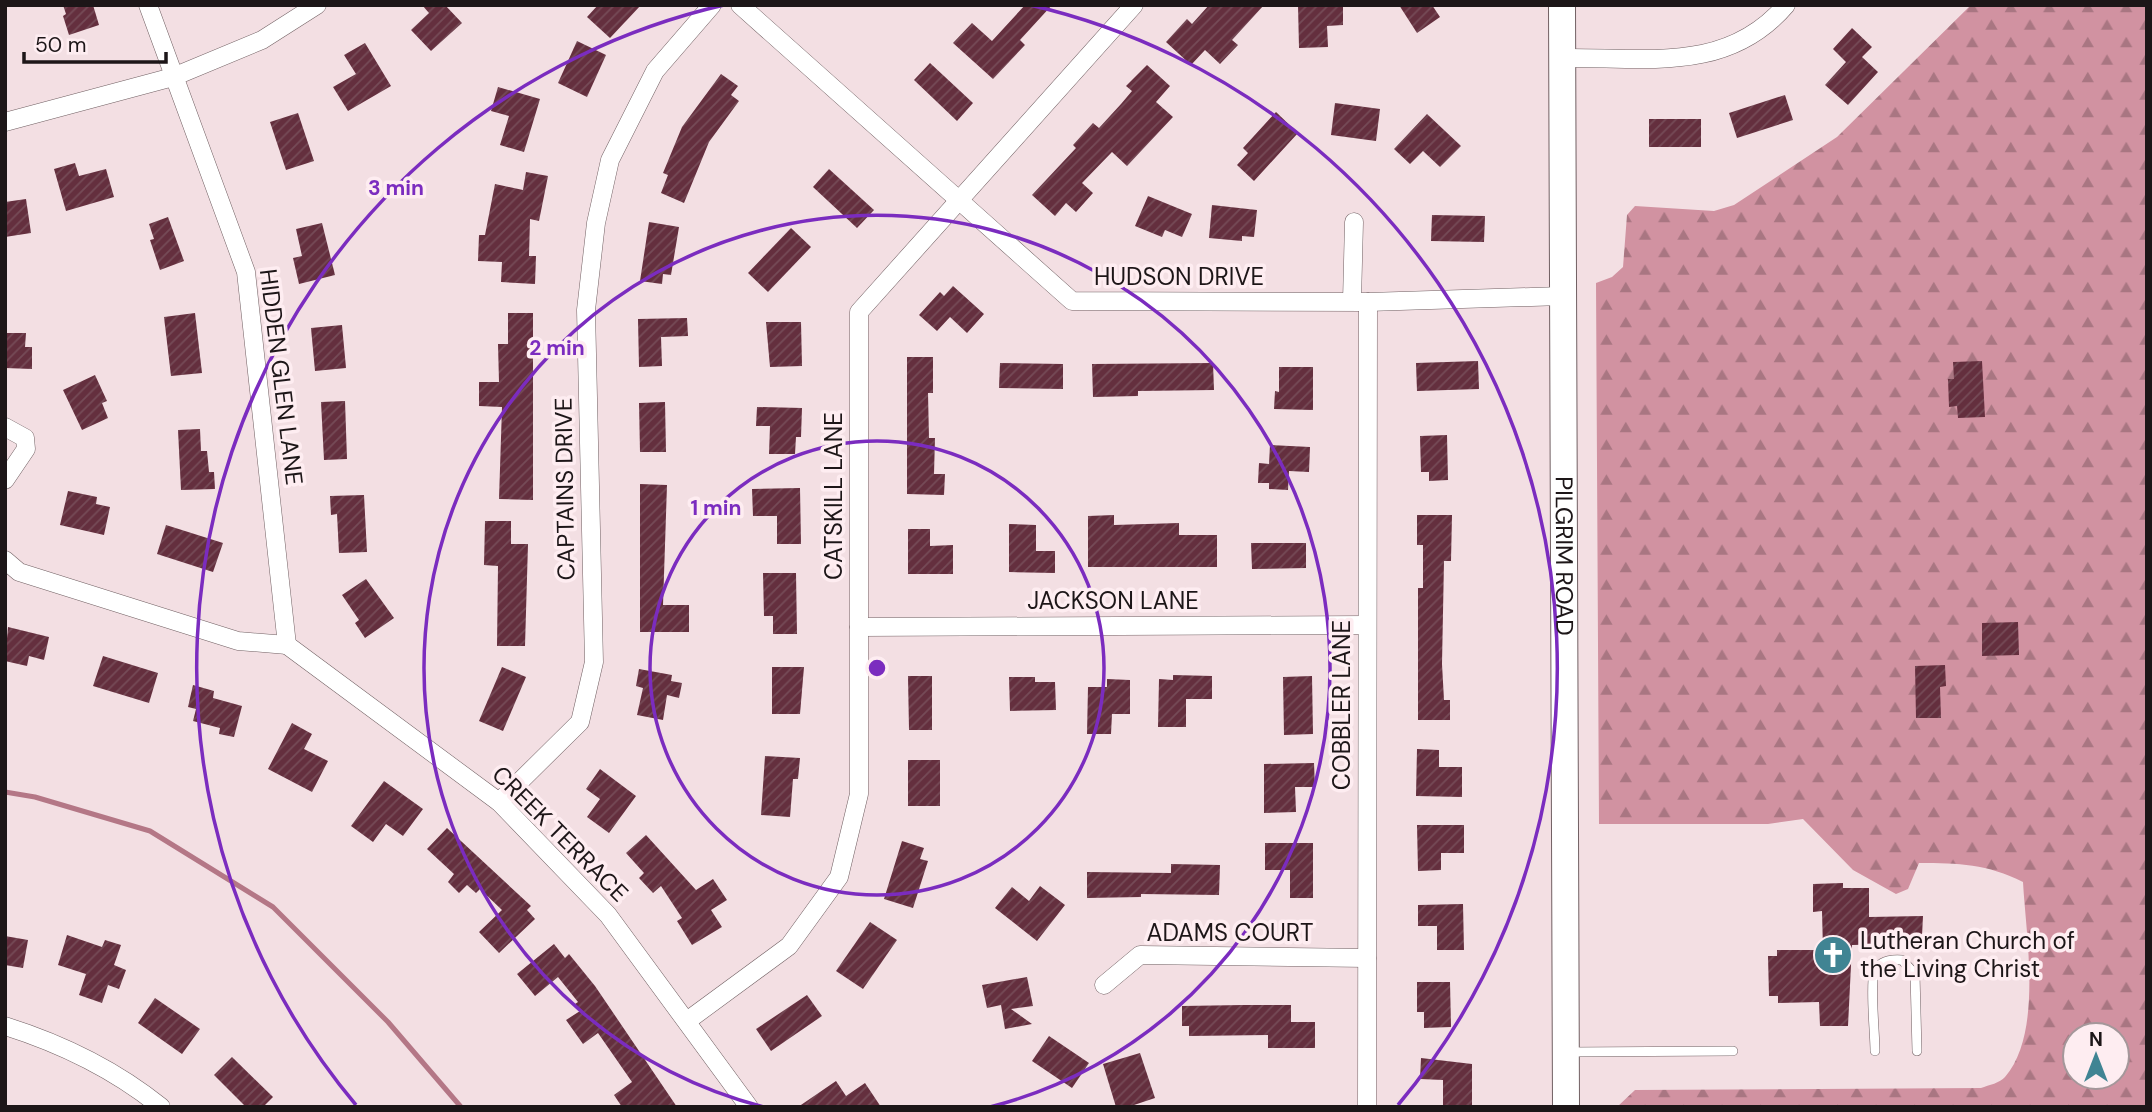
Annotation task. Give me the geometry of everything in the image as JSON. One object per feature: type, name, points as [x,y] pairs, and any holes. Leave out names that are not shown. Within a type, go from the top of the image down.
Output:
[{"type":"street","name":"HIDDEN GLEN LANE","points":[[148,5],[246,272],[287,645]]},
{"type":"street","points":[[5,122],[173,77],[262,40],[317,5]]},
{"type":"street","name":"CAPTAINS DRIVE","points":[[499,802],[580,722],[594,662],[586,310],[596,223],[610,160],[655,71],[712,5]]},
{"type":"street","name":"HUDSON DRIVE","points":[[740,5],[1072,302],[1360,302],[1562,296]]},
{"type":"street","name":"CATSKILL LANE","points":[[687,1021],[789,946],[839,877],[859,794],[859,312],[1133,5]]},
{"type":"street","name":"PILGRIM ROAD","points":[[1562,5],[1566,1107]]},
{"type":"street","points":[[1563,58],[1702,56],[1738,46],[1769,25],[1786,5]]},
{"type":"street","name":"COBBLER LANE","points":[[1354,222],[1360,302],[1367,625],[1367,1107]]},
{"type":"street","points":[[5,427],[25,438],[26,450],[5,480]]},
{"type":"street","points":[[5,560],[19,572],[238,641],[287,645]]},
{"type":"street","name":"JACKSON LANE","points":[[859,627],[1367,625]]},
{"type":"street","name":"CREEK TERRACE","points":[[287,645],[499,802],[608,915],[749,1107]]},
{"type":"street","name":"ADAMS COURT","points":[[1104,985],[1140,955],[1367,958]]},
{"type":"street","points":[[5,1026],[56,1042],[137,1088],[161,1107]]},
{"type":"lane","points":[[1875,1051],[1874,974],[1882,962],[1892,959],[1902,960],[1915,974],[1917,1051]]},
{"type":"lane","points":[[1566,1052],[1733,1051]]},
{"type":"green space","points":[[1971,5],[2147,5],[2147,1107],[1617,1107],[1635,1090],[1981,1088],[2005,1077],[2017,1058],[2028,1010],[2029,956],[2023,882],[2010,876],[1972,866],[1919,863],[1908,889],[1896,894],[1853,870],[1803,819],[1768,824],[1599,824],[1596,283],[1612,277],[1623,267],[1627,215],[1635,206],[1714,211],[1734,205],[1837,137]]},
{"type":"building","points":[[63,5],[93,5],[99,25],[69,35],[63,16],[66,14]]},
{"type":"building","points":[[422,5],[445,5],[462,23],[431,51],[411,30],[429,13]]},
{"type":"building","points":[[598,5],[641,5],[610,38],[587,17]]},
{"type":"building","points":[[1025,5],[1052,5],[1020,40],[1025,45],[993,79],[953,43],[972,23],[992,41]]},
{"type":"building","points":[[1209,5],[1264,5],[1232,40],[1238,45],[1220,64],[1205,50],[1191,65],[1166,42],[1187,19],[1192,24]]},
{"type":"building","points":[[1298,5],[1343,5],[1343,25],[1327,26],[1328,47],[1299,48]]},
{"type":"building","points":[[1399,5],[1432,5],[1440,17],[1417,33]]},
{"type":"building","points":[[1852,28],[1872,47],[1862,57],[1878,72],[1848,105],[1825,85],[1846,62],[1833,49]]},
{"type":"building","points":[[577,41],[606,55],[587,97],[558,83]]},
{"type":"building","points":[[365,43],[391,86],[348,111],[333,87],[356,74],[344,55]]},
{"type":"building","points":[[930,63],[973,103],[957,121],[914,80]]},
{"type":"building","points":[[1147,65],[1170,86],[1156,102],[1173,117],[1127,166],[1112,152],[1082,183],[1093,193],[1076,212],[1066,203],[1055,216],[1032,195],[1076,148],[1073,145],[1093,123],[1099,128],[1121,104],[1132,91],[1126,86]]},
{"type":"building","points":[[721,74],[738,86],[731,95],[739,101],[709,142],[684,203],[661,193],[668,175],[663,173],[682,127]]},
{"type":"building","points":[[498,87],[540,99],[524,152],[500,145],[509,116],[491,111]]},
{"type":"building","points":[[1785,95],[1793,120],[1737,138],[1729,113]]},
{"type":"building","points":[[1335,103],[1380,109],[1376,141],[1331,135]]},
{"type":"building","points":[[1276,112],[1298,133],[1254,181],[1237,165],[1248,153],[1243,148]]},
{"type":"building","points":[[298,113],[314,161],[286,170],[270,122]]},
{"type":"building","points":[[1427,114],[1461,146],[1440,167],[1423,151],[1410,164],[1394,149]]},
{"type":"building","points":[[1649,119],[1701,119],[1701,147],[1649,147]]},
{"type":"building","points":[[75,163],[79,176],[106,169],[114,197],[66,211],[54,169]]},
{"type":"building","points":[[829,169],[874,210],[857,228],[813,187]]},
{"type":"building","points":[[526,172],[548,176],[539,221],[530,219],[529,256],[536,256],[535,284],[501,282],[502,262],[478,261],[479,235],[485,235],[495,184],[523,190]]},
{"type":"building","points":[[1148,196],[1192,214],[1182,237],[1165,230],[1162,237],[1135,226]]},
{"type":"building","points":[[26,199],[31,233],[5,237],[5,202]]},
{"type":"building","points":[[1212,205],[1257,210],[1254,237],[1242,236],[1242,241],[1209,238]]},
{"type":"building","points":[[1432,215],[1485,216],[1484,242],[1431,241]]},
{"type":"building","points":[[168,217],[184,261],[160,270],[150,240],[154,239],[149,224]]},
{"type":"building","points":[[649,222],[679,227],[671,275],[663,274],[662,284],[640,281]]},
{"type":"building","points":[[322,223],[335,275],[299,284],[293,258],[302,256],[296,229]]},
{"type":"building","points":[[791,228],[811,247],[768,292],[748,273]]},
{"type":"building","points":[[953,286],[984,314],[967,333],[950,317],[937,331],[919,315],[940,292],[944,296]]},
{"type":"building","points":[[195,313],[202,373],[171,376],[164,317]]},
{"type":"building","points":[[508,313],[533,313],[533,500],[499,499],[502,407],[479,406],[479,382],[499,382],[498,344],[508,344]]},
{"type":"building","points":[[687,318],[688,336],[661,337],[662,366],[639,367],[638,319]]},
{"type":"building","points":[[766,322],[801,322],[802,366],[770,367]]},
{"type":"building","points":[[342,325],[346,368],[315,371],[311,328]]},
{"type":"building","points":[[5,333],[26,333],[25,347],[32,347],[32,369],[5,368]]},
{"type":"building","points":[[907,357],[933,357],[933,393],[928,393],[929,438],[935,438],[934,474],[945,474],[944,495],[907,494]]},
{"type":"building","points":[[1478,361],[1479,389],[1417,391],[1416,363]]},
{"type":"building","points":[[1982,361],[1985,417],[1958,418],[1957,406],[1949,407],[1948,379],[1954,379],[1953,362]]},
{"type":"building","points":[[1000,363],[1063,364],[1063,389],[999,388]]},
{"type":"building","points":[[1213,363],[1214,390],[1138,391],[1138,396],[1093,397],[1092,364]]},
{"type":"building","points":[[1279,367],[1313,367],[1313,410],[1274,409],[1275,391],[1279,392]]},
{"type":"building","points":[[95,375],[107,401],[102,403],[108,418],[82,430],[63,390]]},
{"type":"building","points":[[345,401],[347,459],[324,460],[321,402]]},
{"type":"building","points":[[665,402],[666,452],[640,452],[639,403]]},
{"type":"building","points":[[757,407],[802,408],[801,437],[796,437],[795,454],[769,454],[770,426],[756,426]]},
{"type":"building","points":[[200,429],[201,451],[207,451],[209,472],[214,472],[215,489],[181,490],[178,430]]},
{"type":"building","points":[[1447,435],[1448,480],[1429,481],[1429,472],[1421,472],[1420,436]]},
{"type":"building","points":[[1270,445],[1310,447],[1309,472],[1289,471],[1288,490],[1269,489],[1269,483],[1258,483],[1259,463],[1269,464]]},
{"type":"building","points":[[640,484],[667,485],[663,605],[689,605],[689,632],[640,632]]},
{"type":"building","points":[[800,488],[801,544],[777,544],[777,516],[753,516],[752,489]]},
{"type":"building","points":[[68,491],[97,497],[96,504],[110,507],[104,535],[60,525]]},
{"type":"building","points":[[364,495],[367,552],[339,553],[337,514],[331,515],[330,496]]},
{"type":"building","points":[[1114,515],[1114,525],[1179,523],[1179,535],[1217,535],[1217,567],[1088,567],[1088,516]]},
{"type":"building","points":[[1417,515],[1452,515],[1451,561],[1444,561],[1442,664],[1444,700],[1450,700],[1450,720],[1418,720],[1418,588],[1423,588],[1423,545],[1417,545]]},
{"type":"building","points":[[485,521],[511,521],[511,544],[528,544],[525,646],[497,646],[498,566],[484,565]]},
{"type":"building","points":[[1009,524],[1036,525],[1036,551],[1055,551],[1055,573],[1009,572]]},
{"type":"building","points":[[166,525],[223,543],[213,572],[157,554]]},
{"type":"building","points":[[908,529],[930,529],[930,546],[953,545],[953,574],[908,574]]},
{"type":"building","points":[[1251,543],[1306,543],[1306,568],[1252,569]]},
{"type":"building","points":[[763,573],[796,573],[797,634],[773,634],[773,616],[764,616]]},
{"type":"building","points":[[366,579],[394,618],[365,638],[355,623],[359,620],[342,595]]},
{"type":"building","points":[[2018,622],[2019,655],[1982,656],[1982,623]]},
{"type":"building","points":[[8,627],[49,637],[44,660],[29,656],[27,666],[5,661]]},
{"type":"building","points":[[103,656],[158,673],[149,703],[93,686]]},
{"type":"building","points":[[1945,665],[1946,686],[1940,687],[1941,718],[1916,718],[1915,666]]},
{"type":"building","points":[[502,667],[526,677],[503,731],[479,721]]},
{"type":"building","points":[[772,667],[804,667],[800,714],[772,714]]},
{"type":"building","points":[[639,669],[672,675],[671,681],[682,683],[679,698],[667,695],[663,720],[637,715],[643,688],[636,686]]},
{"type":"building","points":[[1173,675],[1212,676],[1212,699],[1186,699],[1186,727],[1158,727],[1159,679],[1173,680]]},
{"type":"building","points":[[908,676],[932,676],[932,730],[909,730]]},
{"type":"building","points":[[1312,676],[1313,734],[1284,735],[1283,677]]},
{"type":"building","points":[[1009,677],[1035,677],[1035,682],[1055,682],[1056,710],[1010,711]]},
{"type":"building","points":[[1107,679],[1130,680],[1130,714],[1112,714],[1111,734],[1087,734],[1088,687],[1107,687]]},
{"type":"building","points":[[193,685],[214,691],[213,698],[242,706],[234,737],[219,734],[220,728],[193,721],[196,709],[188,707]]},
{"type":"building","points":[[292,723],[312,734],[304,749],[328,761],[312,792],[268,769]]},
{"type":"building","points":[[1417,749],[1439,750],[1439,767],[1462,767],[1462,797],[1416,796]]},
{"type":"building","points":[[765,756],[800,758],[798,779],[793,779],[790,817],[761,815]]},
{"type":"building","points":[[908,760],[940,760],[940,806],[908,806]]},
{"type":"building","points":[[1314,763],[1315,787],[1295,787],[1296,812],[1264,813],[1264,764]]},
{"type":"building","points":[[600,769],[636,796],[609,833],[587,817],[600,799],[586,789]]},
{"type":"building","points":[[384,781],[423,809],[403,836],[386,824],[373,842],[351,826]]},
{"type":"building","points":[[1417,825],[1464,825],[1464,853],[1441,853],[1441,870],[1418,871]]},
{"type":"building","points":[[447,828],[531,906],[527,910],[535,919],[499,953],[479,932],[502,910],[480,889],[476,893],[467,885],[459,893],[448,882],[454,874],[427,849]]},
{"type":"building","points":[[646,835],[696,890],[713,879],[727,900],[711,910],[722,927],[692,945],[677,921],[682,918],[661,886],[653,893],[639,878],[644,873],[626,853]]},
{"type":"building","points":[[902,841],[924,848],[920,859],[928,861],[913,908],[884,899]]},
{"type":"building","points":[[1265,843],[1313,843],[1313,898],[1290,898],[1290,870],[1265,870]]},
{"type":"building","points":[[1171,864],[1220,865],[1219,895],[1141,894],[1141,897],[1087,898],[1087,872],[1171,873]]},
{"type":"building","name":"Lutheran Church of the Living Christ","points":[[1843,883],[1843,888],[1869,888],[1869,917],[1923,916],[1922,936],[1902,935],[1903,944],[1852,945],[1848,1026],[1820,1026],[1819,1002],[1778,1003],[1778,996],[1769,996],[1768,956],[1777,956],[1777,950],[1823,950],[1822,911],[1813,912],[1813,884]]},
{"type":"building","points":[[1040,886],[1065,905],[1037,941],[995,908],[1012,887],[1029,901]]},
{"type":"building","points":[[1463,904],[1464,950],[1437,950],[1437,926],[1418,926],[1418,905]]},
{"type":"building","points":[[870,922],[897,940],[863,989],[836,971]]},
{"type":"building","points":[[67,935],[102,947],[105,940],[121,945],[114,965],[126,970],[119,989],[108,985],[102,1003],[79,995],[86,974],[58,965]]},
{"type":"building","points":[[5,936],[28,940],[23,968],[5,965]]},
{"type":"building","points":[[554,944],[565,958],[569,954],[595,986],[677,1107],[622,1107],[614,1095],[632,1082],[598,1033],[583,1044],[566,1020],[580,1011],[575,1004],[578,1002],[558,977],[535,996],[517,974]]},
{"type":"building","points":[[1027,977],[1033,1006],[1011,1009],[1032,1024],[1005,1029],[1001,1005],[987,1008],[982,985]]},
{"type":"building","points":[[1417,982],[1450,982],[1451,1027],[1424,1028],[1424,1012],[1417,1012]]},
{"type":"building","points":[[807,995],[822,1016],[771,1051],[756,1029]]},
{"type":"building","points":[[155,998],[200,1029],[182,1054],[138,1023]]},
{"type":"building","points":[[1291,1005],[1291,1022],[1315,1022],[1315,1048],[1268,1048],[1268,1035],[1189,1036],[1189,1026],[1182,1026],[1182,1006]]},
{"type":"building","points":[[1049,1036],[1089,1063],[1072,1088],[1032,1061]]},
{"type":"building","points":[[1140,1053],[1155,1098],[1128,1107],[1116,1107],[1103,1064]]},
{"type":"building","points":[[232,1057],[273,1097],[263,1107],[246,1107],[214,1075]]},
{"type":"building","points":[[1421,1058],[1472,1064],[1472,1107],[1443,1107],[1443,1080],[1420,1079]]},
{"type":"building","points":[[836,1081],[846,1096],[865,1083],[881,1107],[798,1107]]},
{"type":"waterway","points":[[5,792],[35,797],[150,831],[273,907],[388,1022],[461,1107]]},
{"type":"place","name":"Lutheran Church of the Living Christ","points":[[1833,955]]}]
